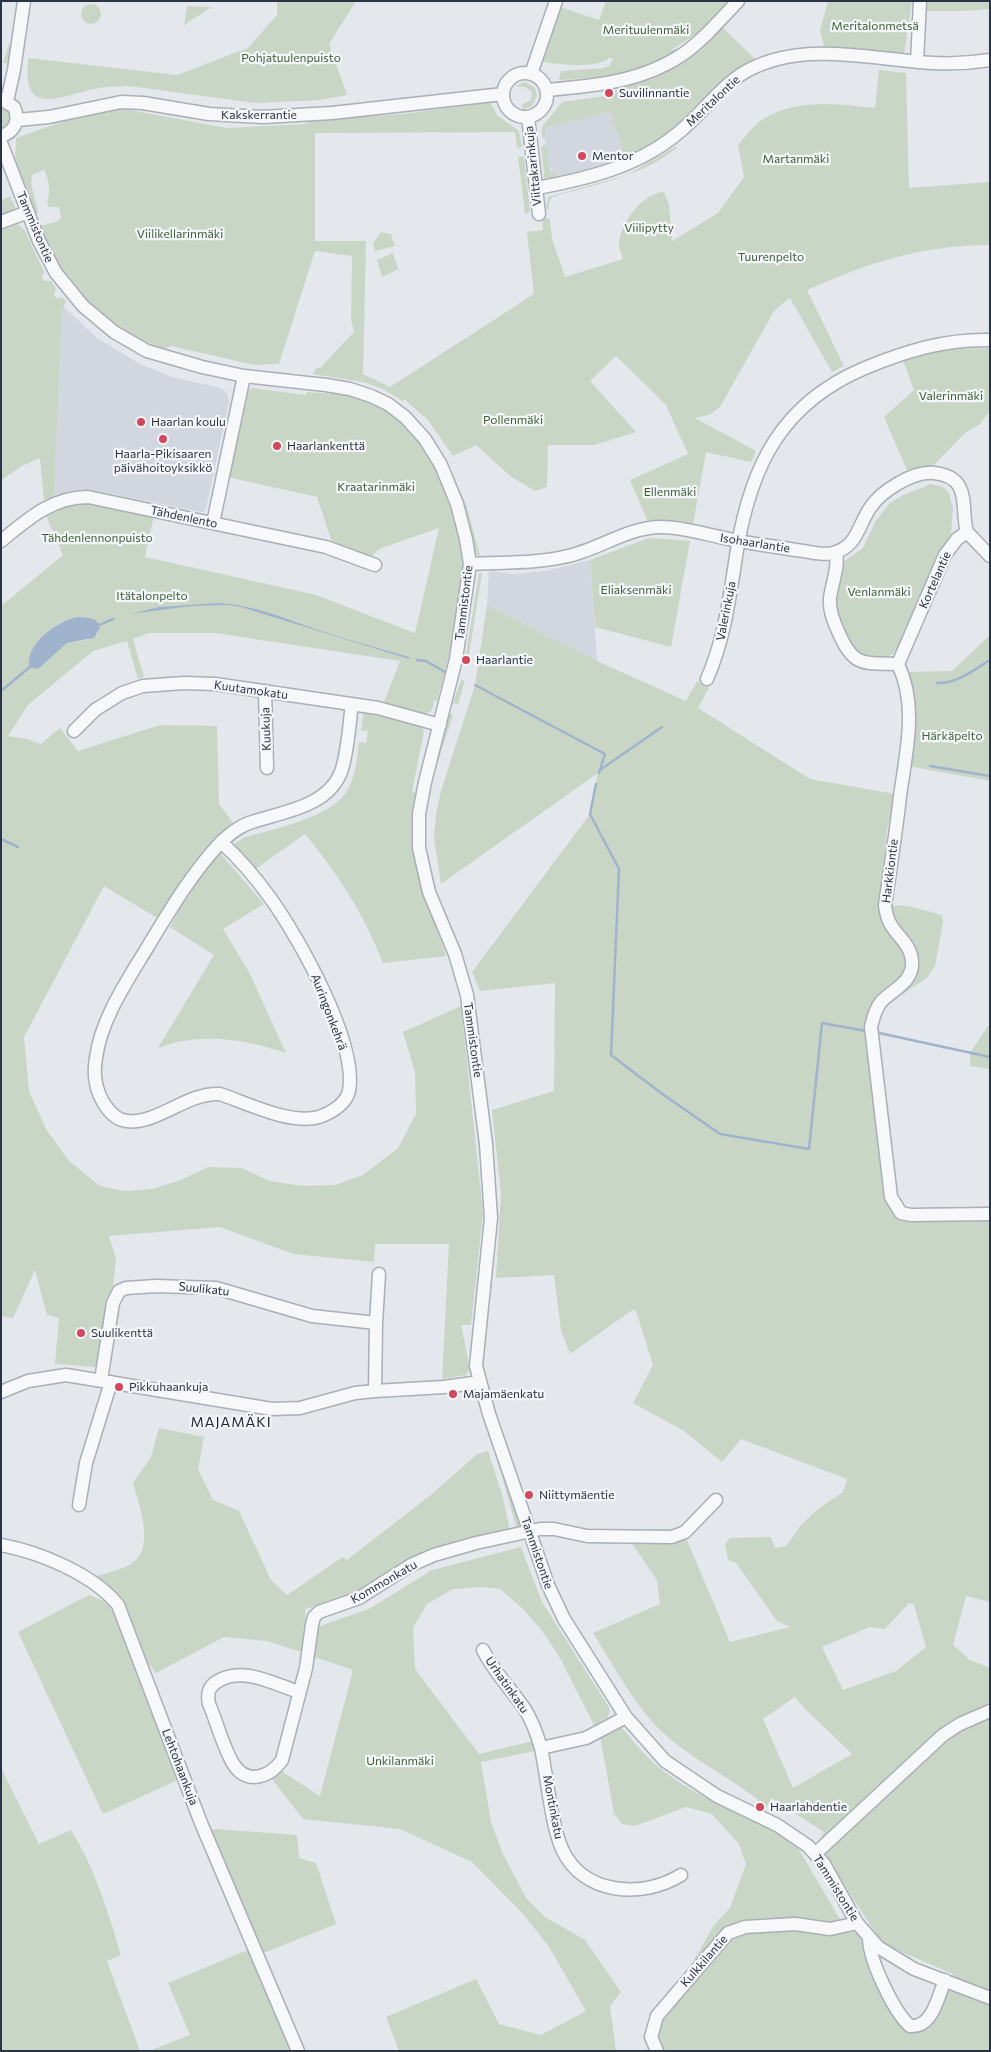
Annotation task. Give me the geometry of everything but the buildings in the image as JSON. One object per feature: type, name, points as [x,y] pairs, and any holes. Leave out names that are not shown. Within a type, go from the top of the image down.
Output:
[{"type":"street","points":[[1,136],[13,129],[17,120],[14,107],[4,100],[14,70],[24,1]]},
{"type":"street","points":[[531,74],[556,1]]},
{"type":"street","points":[[547,90],[620,82],[666,65],[701,40],[738,1]]},
{"type":"street","points":[[916,62],[920,1]]},
{"type":"street","name":"Meritalontie","points":[[537,188],[597,175],[637,160],[684,129],[735,78],[766,62],[795,56],[824,55],[916,62],[958,63],[990,60]]},
{"type":"street","points":[[523,73],[531,74],[542,81],[547,90],[545,106],[537,114],[528,117],[512,112],[505,104],[503,94],[506,84],[513,76],[523,73]]},
{"type":"street","name":"Kakskerrantie","points":[[17,120],[49,117],[121,102],[143,103],[209,114],[263,117],[332,114],[503,94]]},
{"type":"street","name":"Viittakarinkuja","points":[[528,117],[539,214]]},
{"type":"street","name":"Tammistontie","points":[[1,143],[39,241],[56,273],[83,306],[114,332],[147,351],[166,358],[244,376],[350,389],[388,404],[405,417],[425,439],[441,465],[457,504],[470,564],[458,650],[425,782],[419,814],[419,848],[429,892],[455,954],[466,995],[486,1144],[491,1218],[476,1355],[480,1382],[529,1532],[554,1601],[626,1717],[653,1749],[689,1779],[726,1802],[792,1834],[816,1853],[869,1938],[896,1959],[914,1969],[990,1998]]},
{"type":"street","points":[[1,222],[28,212]]},
{"type":"street","name":"Valerinkuja","points":[[707,679],[723,635],[739,541],[759,468],[778,435],[794,414],[812,398],[844,377],[908,351],[941,343],[990,340]]},
{"type":"street","points":[[213,523],[244,376]]},
{"type":"street","points":[[898,664],[866,663],[855,658],[845,648],[830,608],[831,592],[838,563],[836,552],[849,546],[854,541],[866,515],[876,500],[902,483],[932,472],[950,478],[960,488],[965,504],[964,520],[967,532],[990,556]]},
{"type":"street","name":"Tähdenlento","points":[[1,540],[45,507],[78,497],[98,498],[326,547],[375,565]]},
{"type":"street","name":"Isohaarlantie","points":[[470,564],[533,562],[559,558],[653,528],[674,528],[739,541],[826,554],[836,552]]},
{"type":"street","name":"Kortelantie","points":[[898,664],[945,555],[952,545],[967,532]]},
{"type":"street","name":"Harkkiontie","points":[[898,664],[906,688],[910,716],[885,906],[892,926],[908,948],[912,961],[910,974],[903,984],[880,1003],[871,1027],[891,1198],[901,1213],[911,1215],[990,1214]]},
{"type":"street","name":"Kuutamokatu","points":[[74,731],[106,701],[143,686],[215,684],[387,710],[440,725]]},
{"type":"street","name":"Kuukuja","points":[[265,691],[267,768]]},
{"type":"street","name":"Auringonkehrä","points":[[221,842],[249,870],[271,900],[306,955],[326,996],[341,1036],[349,1072],[349,1092],[338,1108],[318,1117],[295,1118],[220,1094],[210,1094],[190,1099],[150,1118],[122,1120],[112,1114],[105,1105],[95,1083],[96,1057],[103,1031],[129,978],[189,879],[221,842],[238,828],[304,806],[330,788],[340,773],[342,766],[352,704]]},
{"type":"street","points":[[375,1391],[379,1274]]},
{"type":"street","name":"Suulikatu","points":[[106,1381],[113,1303],[119,1292],[126,1288],[156,1286],[216,1288],[312,1316],[376,1323]]},
{"type":"street","points":[[1,1392],[28,1381],[45,1377],[66,1376],[272,1409],[300,1408],[355,1393],[444,1387],[480,1382]]},
{"type":"street","points":[[79,1505],[86,1463],[106,1381]]},
{"type":"street","points":[[529,1532],[554,1529],[587,1536],[672,1538],[685,1532],[716,1500]]},
{"type":"street","name":"Kommonkatu","points":[[299,1692],[243,1675],[229,1676],[212,1685],[208,1694],[209,1704],[234,1765],[242,1773],[252,1777],[262,1777],[273,1771],[282,1760],[299,1692],[310,1646],[314,1617],[319,1612],[359,1598],[411,1565],[434,1555],[529,1532]]},
{"type":"street","name":"Lehtohaankuja","points":[[1,1545],[40,1554],[54,1561],[76,1573],[112,1598],[118,1605],[201,1823],[298,2051]]},
{"type":"street","name":"Urhatinkatu","points":[[483,1650],[490,1665],[524,1708],[532,1722],[541,1748]]},
{"type":"street","points":[[816,1853],[944,1735],[960,1724],[990,1711]]},
{"type":"street","points":[[541,1748],[586,1738],[626,1717]]},
{"type":"street","name":"Montinkatu","points":[[541,1748],[559,1839],[565,1854],[576,1869],[599,1884],[624,1890],[658,1885],[681,1875]]},
{"type":"street","name":"Kulkkilantie","points":[[657,2051],[651,2037],[657,2016],[728,1933],[745,1928],[795,1924],[830,1929],[858,1923]]},
{"type":"street","points":[[869,1938],[869,1950],[877,1972],[902,2016],[910,2026],[924,2024],[928,2020],[945,1980]]},
{"type":"shaded area","points":[[610,112],[626,158],[564,177],[554,174],[549,165],[544,128]]},
{"type":"shaded area","name":"Haarlan koulu","points":[[62,305],[97,338],[138,363],[172,377],[221,388],[227,393],[229,402],[206,508],[203,512],[92,490],[72,491],[54,496]]},
{"type":"shaded area","points":[[590,560],[597,661],[487,605],[489,571],[513,574],[545,571]]},
{"type":"green space","name":"Pohjatuulenpuisto","points":[[277,1],[356,1],[329,44],[347,95],[320,100],[255,103],[129,86],[98,88],[55,99],[45,99],[36,96],[31,89],[28,77],[28,58],[177,75],[248,48],[277,15]]},
{"type":"green space","name":"Merituulenmäki","points":[[606,1],[732,1],[703,30],[671,50],[679,49],[651,65],[622,74],[559,80],[561,71],[604,68],[609,66],[613,59],[609,58],[596,64],[587,65],[557,64],[542,61],[560,7],[599,20]]},
{"type":"green space","name":"Meritalonmetsä","points":[[828,1],[912,1],[904,53],[825,50],[820,31]]},
{"type":"green space","points":[[925,1],[990,1],[990,9],[924,11]]},
{"type":"green space","points":[[87,4],[95,4],[101,10],[101,18],[95,24],[87,24],[81,18],[81,10]]},
{"type":"green space","points":[[187,6],[212,7],[184,25]]},
{"type":"green space","points":[[722,27],[757,61],[743,67],[714,87],[671,133],[626,158],[610,112],[545,128],[545,138],[542,138],[542,127],[562,102],[612,95],[612,92],[644,79]]},
{"type":"green space","points":[[9,44],[12,45],[9,63],[3,63]]},
{"type":"green space","points":[[879,70],[906,73],[909,188],[990,182],[990,245],[940,249],[896,257],[852,271],[807,290],[844,366],[832,372],[790,298],[774,311],[720,407],[709,415],[695,418],[756,451],[751,462],[706,452],[693,524],[672,520],[647,520],[630,480],[688,454],[666,405],[616,356],[590,381],[636,432],[594,445],[548,445],[547,487],[535,491],[510,476],[476,445],[453,456],[428,420],[405,400],[402,401],[383,389],[363,382],[313,374],[316,368],[320,368],[354,332],[351,319],[352,256],[315,251],[279,364],[254,365],[171,346],[164,349],[117,326],[90,305],[66,280],[51,256],[40,226],[56,222],[61,218],[59,207],[49,207],[47,203],[49,191],[46,174],[44,170],[32,175],[31,180],[38,213],[34,214],[15,162],[16,138],[67,120],[113,107],[227,128],[305,124],[311,120],[402,114],[490,102],[497,115],[519,131],[522,147],[517,148],[515,132],[315,133],[315,241],[366,241],[363,374],[390,387],[534,294],[527,232],[543,230],[542,218],[550,219],[552,239],[565,277],[623,259],[619,243],[628,218],[641,203],[656,194],[664,192],[669,204],[672,241],[718,213],[744,177],[738,145],[758,123],[791,107],[805,105],[834,104],[875,108]]},
{"type":"green space","points":[[525,82],[535,88],[537,96],[531,107],[523,109],[521,105],[531,100],[532,92],[525,87],[515,86]]},
{"type":"green space","points":[[1,107],[8,112],[10,119],[8,125],[1,130]]},
{"type":"green space","points":[[546,144],[550,170],[559,176],[606,165],[612,166],[545,181],[541,147]]},
{"type":"green space","points":[[675,147],[678,147],[649,166],[627,175]]},
{"type":"green space","points":[[518,156],[524,157],[530,211],[525,214]]},
{"type":"green space","points":[[626,175],[552,197],[549,209],[546,209],[548,197]]},
{"type":"green space","points":[[10,196],[16,209],[1,216],[1,201]]},
{"type":"green space","points":[[18,224],[25,231],[44,272],[42,278],[45,281],[51,281],[56,289],[54,295],[57,299],[62,297],[66,302],[62,310],[54,496],[44,500],[40,458],[22,466],[1,480],[1,229]]},
{"type":"green space","points":[[381,232],[391,234],[395,246],[375,251],[373,243]]},
{"type":"green space","points":[[393,253],[398,269],[382,277],[377,260]]},
{"type":"green space","name":"Valerinmäki","points":[[990,348],[990,411],[980,424],[965,433],[934,465],[909,475],[884,417],[914,390],[903,360],[951,349]]},
{"type":"green space","points":[[252,388],[306,395],[307,392],[353,395],[384,407],[419,436],[444,484],[461,545],[462,568],[453,641],[437,701],[434,700],[432,710],[425,715],[384,702],[400,661],[215,633],[149,633],[133,639],[144,677],[138,679],[127,641],[93,651],[28,705],[8,736],[27,739],[41,744],[60,728],[78,751],[160,725],[217,726],[219,804],[234,824],[210,843],[200,854],[157,918],[104,886],[24,1037],[29,1091],[46,1129],[69,1161],[100,1186],[124,1191],[152,1189],[178,1181],[208,1167],[242,1168],[270,1181],[302,1186],[335,1185],[363,1175],[398,1148],[416,1114],[415,1072],[403,1032],[461,1006],[483,1213],[471,1325],[461,1325],[470,1369],[466,1375],[442,1379],[449,1244],[375,1244],[374,1262],[293,1254],[220,1227],[109,1236],[116,1259],[113,1288],[105,1316],[98,1365],[95,1367],[55,1364],[59,1318],[47,1315],[35,1270],[13,1318],[1,1316],[1,606],[63,555],[45,513],[74,505],[100,504],[154,515],[145,557],[316,595],[415,633],[439,528],[379,549],[371,557],[332,542],[317,497],[227,477],[245,393]],"holes":[[[100,624],[98,633],[88,640],[67,643],[29,659],[42,638],[57,628]]]},
{"type":"green space","points":[[446,460],[466,504],[480,556],[477,555],[463,505],[444,461]]},
{"type":"green space","name":"Venlanmäki","points":[[931,484],[943,487],[949,493],[953,508],[951,533],[897,651],[886,657],[875,659],[853,652],[835,608],[835,590],[842,563],[863,548],[875,522],[889,504],[901,496]]},
{"type":"green space","name":"Eliaksenmäki","points":[[649,538],[690,541],[671,647],[595,627],[590,560]]},
{"type":"green space","points":[[479,573],[482,573],[469,655],[466,654]]},
{"type":"green space","points":[[487,605],[597,661],[686,701],[697,681],[709,688],[698,708],[810,779],[896,794],[887,830],[880,905],[908,906],[942,915],[943,922],[935,966],[927,978],[883,1007],[876,1022],[881,1034],[866,1032],[887,1203],[896,1219],[990,1219],[990,1602],[966,1596],[953,1645],[970,1660],[990,1668],[990,2051],[663,2051],[657,2038],[658,2024],[714,1925],[730,1908],[746,1864],[739,1844],[712,1814],[686,1807],[635,1826],[622,1824],[614,1813],[600,1737],[621,1727],[653,1763],[681,1784],[797,1843],[798,1848],[847,1931],[856,1932],[861,1936],[870,1964],[918,2030],[924,2028],[935,2016],[953,1974],[883,1944],[817,1844],[824,1832],[771,1798],[767,1807],[670,1739],[637,1703],[593,1633],[660,1604],[657,1580],[629,1539],[687,1540],[730,1642],[790,1627],[777,1621],[736,1563],[728,1560],[725,1544],[730,1538],[771,1537],[775,1548],[786,1546],[801,1525],[818,1509],[843,1492],[847,1479],[741,1439],[722,1462],[684,1431],[633,1403],[653,1365],[634,1309],[570,1354],[561,1330],[554,1275],[496,1278],[501,1194],[492,1110],[554,1091],[555,983],[480,991],[472,972],[590,814],[598,773],[441,884],[434,837],[436,814],[441,791],[475,685]],"holes":[[[909,1603],[914,1605],[926,1647],[896,1671],[843,1690],[822,1647],[870,1627],[885,1629]],[[795,1697],[852,1754],[793,1788],[763,1719]]]},
{"type":"green space","name":"Härkäpelto","points":[[990,635],[990,781],[908,766],[913,742],[914,719],[909,672],[952,671]]},
{"type":"green space","points":[[461,680],[465,680],[458,704],[453,703]]},
{"type":"green space","points":[[364,712],[422,727],[424,732],[412,791],[415,793],[415,859],[446,956],[383,963],[367,927],[349,895],[305,834],[254,870],[233,845],[243,838],[312,817],[336,803],[345,794],[353,776],[359,742],[366,743],[368,731],[361,730]]},
{"type":"green space","points":[[449,713],[453,715],[426,799]]},
{"type":"green space","points":[[220,853],[264,904],[223,929],[249,972],[286,1053],[254,1044],[222,1039],[190,1040],[158,1048],[214,955],[170,927],[192,885]]},
{"type":"green space","points":[[988,1026],[990,1026],[990,1069],[970,1066],[970,1053]]},
{"type":"green space","points":[[159,1428],[204,1437],[198,1469],[213,1500],[239,1511],[271,1580],[287,1595],[343,1557],[347,1560],[432,1494],[477,1454],[488,1451],[502,1494],[510,1530],[404,1565],[347,1597],[305,1609],[307,1628],[304,1653],[267,1641],[224,1637],[156,1673],[148,1663],[123,1601],[94,1577],[131,1564],[139,1557],[143,1548],[144,1526],[133,1483],[151,1457]]},
{"type":"green space","points":[[495,1453],[498,1454],[521,1523],[517,1529]]},
{"type":"green space","name":"Unkilanmäki","points":[[521,1547],[542,1602],[610,1709],[608,1717],[594,1725],[560,1658],[543,1632],[523,1609],[500,1589],[483,1587],[453,1589],[427,1604],[413,1628],[415,1669],[479,1754],[533,1741],[535,1751],[481,1762],[491,1822],[502,1852],[526,1898],[545,1917],[585,1940],[621,1992],[610,2006],[616,2051],[399,2051],[386,2017],[476,1979],[499,2024],[541,2035],[586,2011],[549,1947],[524,1915],[472,1862],[400,1829],[303,1819],[272,1779],[281,1771],[320,1796],[353,1670],[314,1657],[317,1627],[369,1609],[432,1570]]},
{"type":"green space","points":[[89,1595],[104,1601],[112,1610],[178,1780],[103,1814],[18,1632]]},
{"type":"green space","points":[[1,1768],[39,1844],[71,1830],[80,1845],[106,1907],[121,1955],[107,1961],[140,2051],[1,2051]]},
{"type":"green space","points":[[215,1829],[297,1835],[299,1858],[316,1863],[336,1924],[261,1954],[211,1831]]},
{"type":"green space","points":[[250,1949],[292,2051],[149,2051],[190,2035],[168,1983]]},
{"type":"water","points":[[218,603],[244,606],[269,613],[329,634],[409,657],[409,659],[241,607],[228,605],[191,606],[130,614],[159,607]]},
{"type":"water","points":[[78,617],[95,620],[99,624],[100,628],[94,638],[67,643],[38,669],[29,667],[29,658],[32,650],[44,634],[61,623]]},
{"type":"waterway","points":[[97,626],[113,619]]},
{"type":"waterway","points":[[417,660],[426,661],[445,672]]},
{"type":"waterway","points":[[937,683],[958,679],[990,660]]},
{"type":"waterway","points":[[1,691],[31,666]]},
{"type":"waterway","points":[[475,685],[605,754],[599,773]]},
{"type":"waterway","points":[[600,770],[662,727]]},
{"type":"waterway","points":[[930,766],[990,776]]},
{"type":"waterway","points":[[596,784],[590,814],[619,869],[611,1055],[720,1134],[809,1149],[822,1023],[866,1031]]},
{"type":"waterway","points":[[1,839],[18,847]]},
{"type":"waterway","points":[[879,1033],[990,1057]]},
{"type":"place","name":"Suvilinnantie","points":[[609,93]]},
{"type":"place","name":"Mentor","points":[[582,156]]},
{"type":"place","name":"Haarlan koulu","points":[[141,422]]},
{"type":"place","name":"Haarla-Pikisaaren päivähoitoyksikkö","points":[[163,439]]},
{"type":"place","name":"Haarlankenttä","points":[[277,446]]},
{"type":"place","name":"Haarlantie","points":[[466,660]]},
{"type":"place","name":"Suulikenttä","points":[[81,1333]]},
{"type":"place","name":"Pikkuhaankuja","points":[[119,1387]]},
{"type":"place","name":"Majamäenkatu","points":[[453,1394]]},
{"type":"place","name":"Niittymäentie","points":[[529,1495]]},
{"type":"place","name":"Haarlahdentie","points":[[760,1807]]},
{"type":"district","name":"MAJAMÄKI","points":[[231,1422]]},
{"type":"park label","name":"Martanmäki","points":[[796,159]]},
{"type":"park label","name":"Viilipytty","points":[[649,228]]},
{"type":"park label","name":"Viilikellarinmäki","points":[[180,234]]},
{"type":"park label","name":"Tuurenpelto","points":[[771,257]]},
{"type":"park label","name":"Pollenmäki","points":[[513,420]]},
{"type":"park label","name":"Kraatarinmäki","points":[[376,487]]},
{"type":"park label","name":"Ellenmäki","points":[[670,492]]},
{"type":"park label","name":"Tähdenlennonpuisto","points":[[97,538]]},
{"type":"park label","name":"Itätalonpelto","points":[[152,596]]}]
